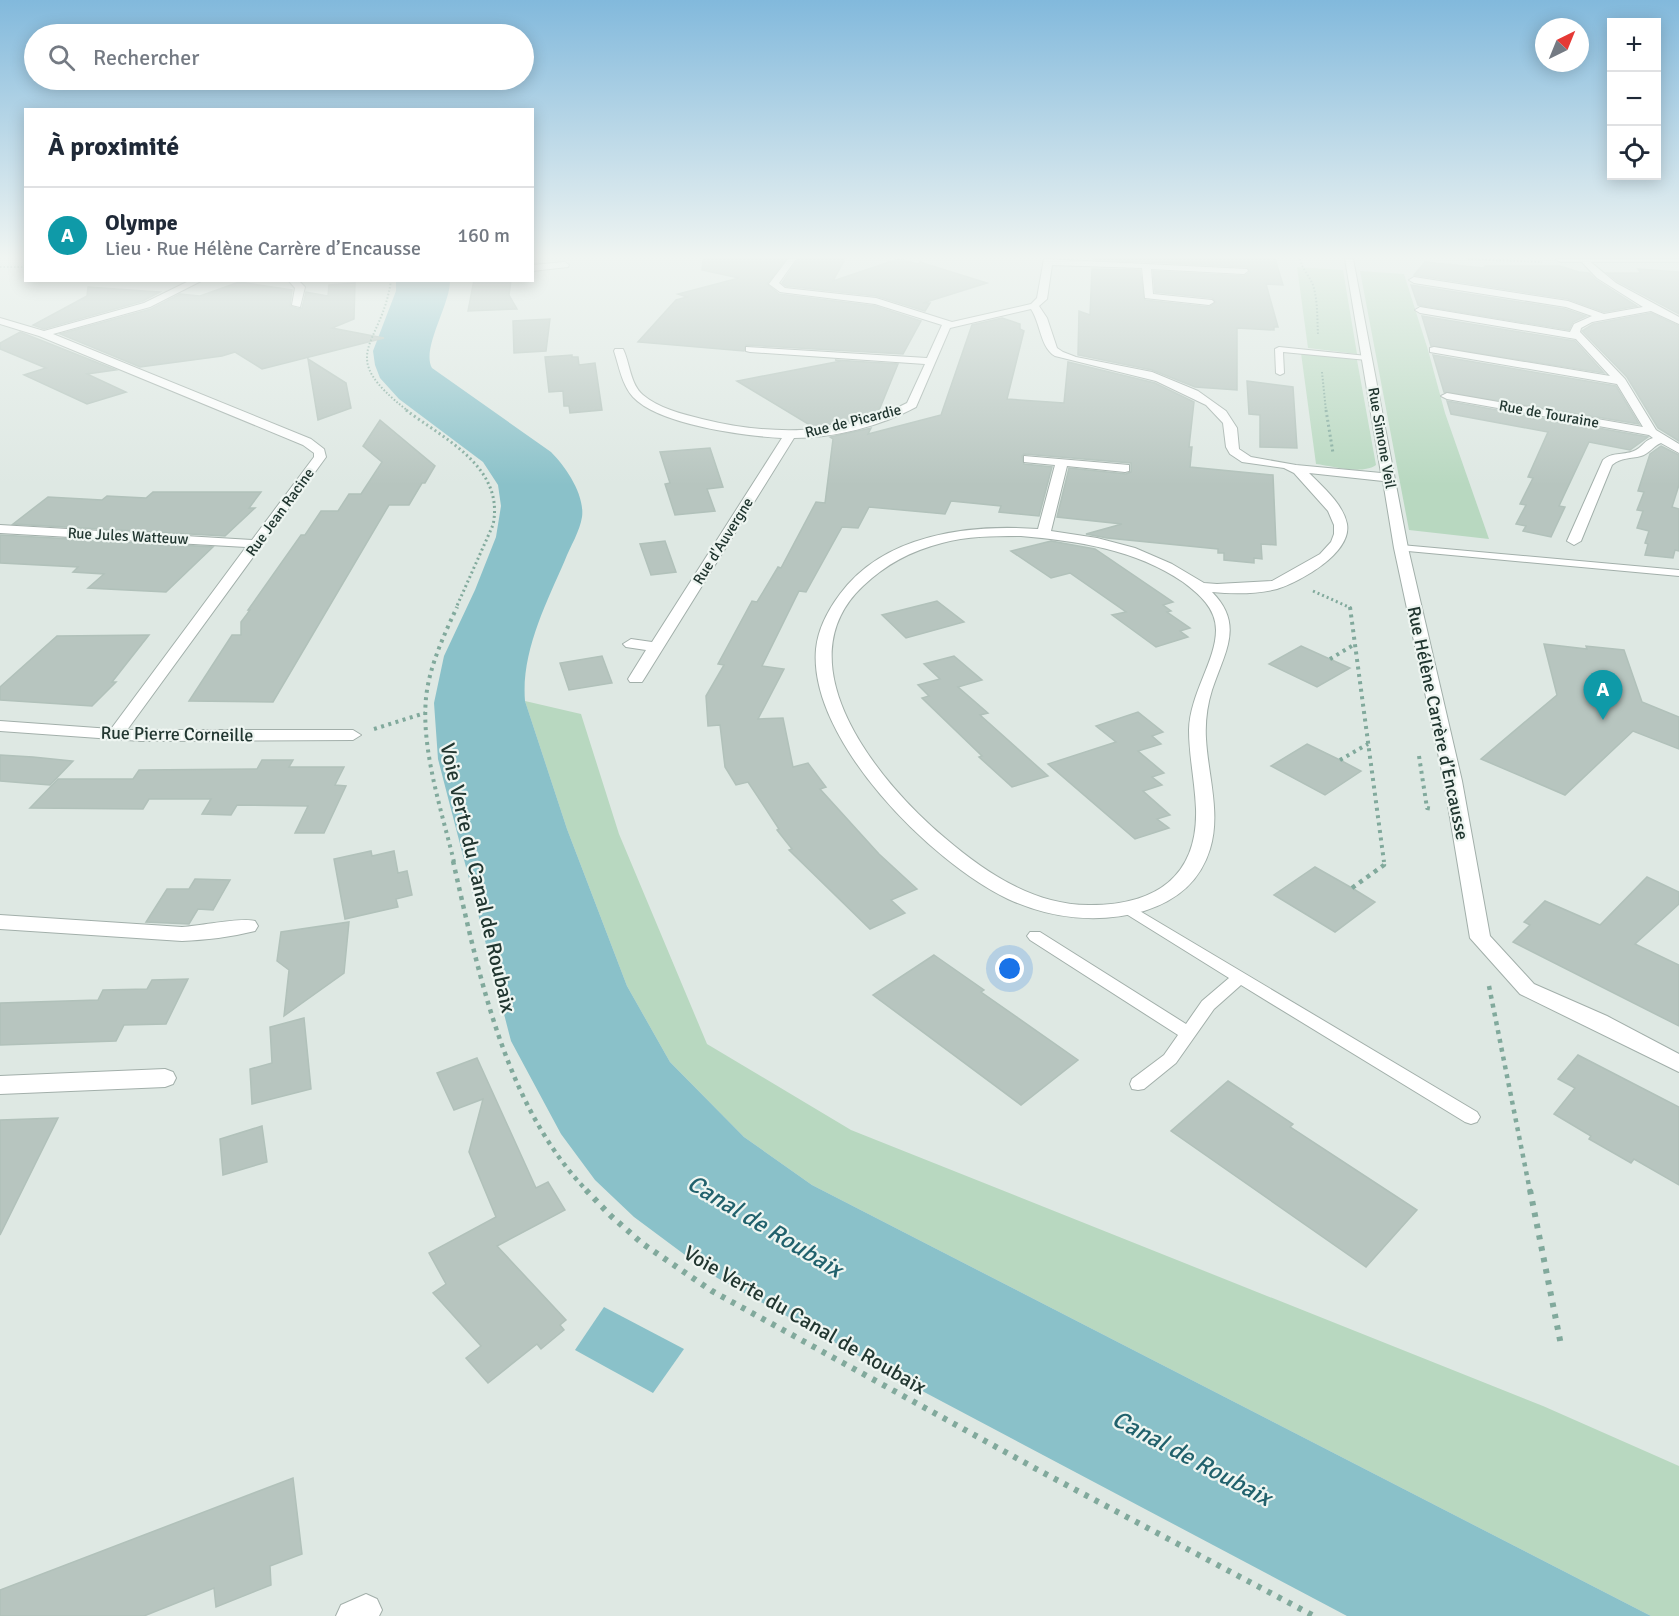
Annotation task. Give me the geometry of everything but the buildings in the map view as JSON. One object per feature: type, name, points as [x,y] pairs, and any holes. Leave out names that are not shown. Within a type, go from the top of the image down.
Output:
[{"type":"street","name":"Rue Jean Racine","points":[[44,334],[317,447],[320,452],[320,457],[116,734]]},
{"type":"street","name":"Rue de Picardie","points":[[619,351],[634,392],[656,408],[693,420],[764,434],[790,435],[818,433],[907,408],[915,401],[942,334]]},
{"type":"street","points":[[1046,334],[1049,347],[1056,354],[1149,375],[1191,391],[1212,404],[1224,416],[1231,428],[1232,449],[1254,460],[1294,468],[1389,478]]},
{"type":"street","name":"Rue Simone Veil","points":[[1363,334],[1401,548]]},
{"type":"street","points":[[1567,334],[1577,336],[1621,381],[1656,436],[1679,449]]},
{"type":"street","points":[[750,349],[931,361]]},
{"type":"street","points":[[1434,350],[1621,381]]},
{"type":"street","name":"Rue de Touraine","points":[[1447,396],[1656,436]]},
{"type":"street","name":"Rue d'Auvergne","points":[[636,679],[790,435]]},
{"type":"street","points":[[1574,541],[1607,463],[1614,457],[1640,453],[1656,436]]},
{"type":"street","points":[[1028,459],[1125,468]]},
{"type":"street","points":[[1043,535],[1062,462]]},
{"type":"street","points":[[1199,587],[1260,587],[1285,580],[1333,551],[1341,537],[1340,518],[1330,503],[1294,468]]},
{"type":"street","name":"Rue Jules Watteuw","points":[[0,529],[256,544]]},
{"type":"street","points":[[984,533],[1043,535],[1095,542],[1128,551],[1160,564],[1199,587],[1218,606],[1225,628],[1223,643],[1209,674],[1198,716],[1198,742],[1207,809],[1201,850],[1185,880],[1160,897],[1128,909],[1102,913],[1076,913],[1053,908],[1006,892],[970,869],[910,817],[880,784],[849,734],[828,688],[824,657],[827,628],[836,607],[870,569],[905,549],[948,537],[984,533]]},
{"type":"street","name":"Rue Hélène Carrère d’Encausse","points":[[1401,548],[1453,781],[1480,938]]},
{"type":"street","points":[[631,644],[657,647]]},
{"type":"street","name":"Rue Pierre Corneille","points":[[0,726],[116,734],[353,735]]},
{"type":"street","points":[[0,922],[182,934],[206,933],[248,926]]},
{"type":"street","points":[[1480,938],[1527,989],[1599,1022],[1679,1064]]},
{"type":"street","points":[[0,1085],[165,1078]]},
{"type":"lane","points":[[1280,373],[1280,349],[1367,358]]},
{"type":"lane","points":[[1401,548],[1679,573]]},
{"type":"lane","points":[[1128,909],[1471,1117]]},
{"type":"lane","points":[[1035,936],[1188,1033]]},
{"type":"lane","points":[[1138,1084],[1170,1059],[1208,1005],[1240,977]]},
{"type":"path","name":"Voie Verte du Canal de Roubaix","points":[[373,334],[366,351],[370,371],[381,389],[473,460],[485,478],[494,500],[495,512],[489,540],[432,669],[427,684],[425,713],[438,789],[477,968],[495,1024],[518,1087],[579,1183],[611,1218],[682,1271],[733,1303],[1062,1483],[1314,1616]]},
{"type":"path","points":[[1318,334],[1330,446],[1335,459],[1347,473]]},
{"type":"path","points":[[1285,580],[1351,607],[1384,865],[1352,888]]},
{"type":"path","points":[[1330,659],[1356,644]]},
{"type":"path","points":[[353,735],[425,713]]},
{"type":"path","points":[[1340,760],[1368,744]]},
{"type":"path","points":[[1480,938],[1561,1346]]},
{"type":"green space","points":[[1306,334],[1354,334],[1357,354],[1308,348]]},
{"type":"green space","points":[[1372,334],[1423,334],[1445,413],[1489,539],[1409,530]]},
{"type":"green space","points":[[1301,353],[1357,360],[1376,465],[1355,470],[1316,464]]},
{"type":"green space","points":[[525,701],[581,714],[619,834],[707,1044],[851,1130],[1543,1406],[1679,1466],[1679,1616],[1651,1616],[812,1185],[744,1137],[670,1062],[627,986],[567,829]]},
{"type":"water","name":"Canal de Roubaix","points":[[379,334],[434,334],[430,350],[432,368],[551,452],[563,465],[577,491],[581,500],[581,522],[536,629],[527,664],[525,701],[567,829],[627,986],[670,1062],[744,1137],[812,1185],[1651,1616],[1347,1616],[926,1393],[712,1275],[634,1217],[595,1180],[561,1134],[511,1041],[438,759],[434,703],[444,656],[475,590],[496,537],[501,506],[498,485],[483,462],[399,399],[380,378],[373,351]]},
{"type":"water","points":[[604,1307],[684,1349],[653,1393],[575,1350]]},
{"type":"place","name":"Olympe","points":[[1603,720]]}]
